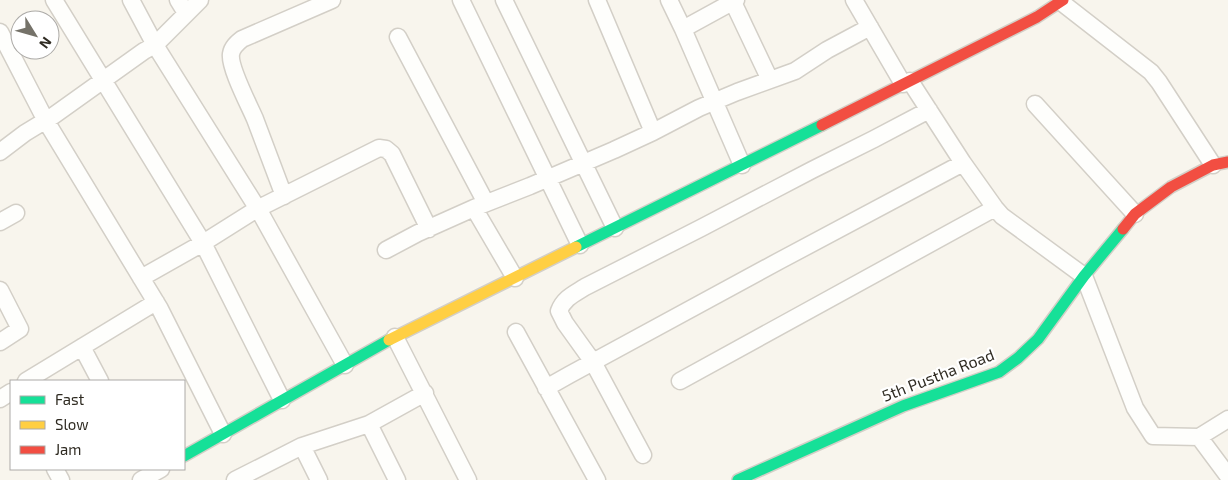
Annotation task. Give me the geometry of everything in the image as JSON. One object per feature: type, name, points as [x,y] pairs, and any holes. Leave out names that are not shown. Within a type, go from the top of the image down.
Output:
[{"type":"street","points":[[54,0],[203,243],[282,400]]},
{"type":"street","points":[[131,0],[155,45],[257,209],[345,365]]},
{"type":"street","points":[[0,152],[155,45],[182,7],[200,0]]},
{"type":"street","points":[[284,196],[255,118],[246,100],[232,62],[231,53],[234,45],[242,39],[332,0]]},
{"type":"street","points":[[461,0],[580,245]]},
{"type":"street","points":[[504,0],[615,228]]},
{"type":"street","points":[[598,0],[653,132]]},
{"type":"street","points":[[668,0],[683,29],[742,165]]},
{"type":"street","points":[[854,0],[906,83],[929,110],[963,164],[995,208],[1002,216],[1084,276],[1135,408],[1153,436],[1199,437],[1228,420]]},
{"type":"street","points":[[683,29],[734,1],[770,80]]},
{"type":"street","points":[[185,455],[395,337],[906,83],[1037,17],[1062,1],[1151,72],[1221,164]]},
{"type":"street","points":[[386,250],[480,205],[548,178],[653,132],[699,108],[794,71],[827,50],[870,27]]},
{"type":"street","points":[[0,32],[46,120],[156,302],[223,434]]},
{"type":"street","points":[[398,37],[515,278]]},
{"type":"street","points":[[1035,104],[1135,214]]},
{"type":"street","points":[[643,455],[593,362],[565,323],[559,311],[562,304],[570,296],[585,287],[874,140],[929,110]]},
{"type":"street","points":[[142,278],[257,209],[379,148],[386,149],[392,154],[429,228]]},
{"type":"street","points":[[546,388],[779,261],[963,164]]},
{"type":"street","name":"5th Pustha Road","points":[[738,480],[903,406],[999,372],[1018,358],[1038,339],[1084,276],[1135,214],[1171,187],[1221,164]]},
{"type":"street","points":[[680,381],[995,208]]},
{"type":"street","points":[[0,222],[16,213]]},
{"type":"street","points":[[0,290],[20,329],[0,342]]},
{"type":"street","points":[[28,380],[156,302]]},
{"type":"street","points":[[516,332],[597,480]]},
{"type":"street","points":[[395,337],[468,480]]},
{"type":"street","points":[[82,347],[99,380]]},
{"type":"street","points":[[243,478],[302,446],[369,424],[425,394]]},
{"type":"street","points":[[369,424],[397,480]]},
{"type":"street","points":[[1199,437],[1228,476]]},
{"type":"street","points":[[302,446],[319,480]]},
{"type":"traffic: fast","points":[[576,247],[822,125]]},
{"type":"traffic: fast","points":[[738,480],[903,406],[999,372],[1018,358],[1038,339],[1084,276],[1123,229]]},
{"type":"traffic: fast","points":[[185,455],[389,340]]},
{"type":"traffic: slow","points":[[389,340],[576,247]]},
{"type":"traffic: jam","points":[[822,125],[1037,17],[1063,0]]},
{"type":"traffic: jam","points":[[1123,229],[1135,214],[1171,187],[1213,165],[1228,162]]}]
